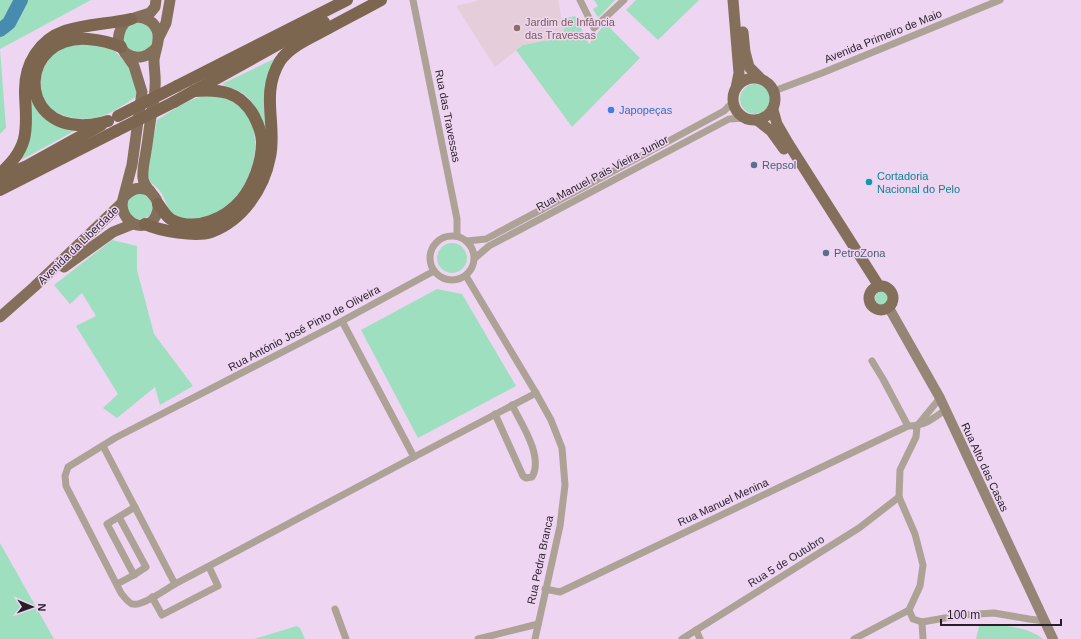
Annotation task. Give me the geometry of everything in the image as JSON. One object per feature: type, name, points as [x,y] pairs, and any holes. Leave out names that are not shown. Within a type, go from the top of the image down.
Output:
[{"type":"highway","points":[[0,190],[177,86],[347,0]]},
{"type":"highway","points":[[0,178],[114,123],[174,102],[293,36],[372,0]]},
{"type":"highway","points":[[145,224],[153,228],[189,234],[210,232],[228,223],[249,204],[262,184],[270,156],[271,83],[276,69],[290,51],[305,41],[381,0]]},
{"type":"highway","points":[[0,174],[17,157],[24,139],[27,116],[25,89],[30,62],[39,49],[49,39],[65,32],[134,18]]},
{"type":"highway","points":[[114,123],[87,125],[74,124],[52,117],[38,102],[35,91],[35,78],[38,65],[46,54],[55,46],[67,41],[82,39],[98,40],[113,43],[123,50]]},
{"type":"highway","points":[[158,204],[171,220],[190,225],[207,223],[222,216],[242,199],[254,181],[261,155],[262,141],[259,125],[252,111],[243,100],[228,92],[213,90],[194,91]]},
{"type":"main road","points":[[156,0],[150,13],[125,22],[118,34],[118,41],[123,50],[135,58],[141,58],[152,53],[156,48]]},
{"type":"main road","points":[[145,224],[157,214],[158,204],[154,194],[150,191],[143,180],[155,87],[154,60],[159,37],[166,23],[170,0]]},
{"type":"main road","points":[[733,0],[739,74],[733,102],[736,109],[744,118],[751,120],[763,118],[773,110]]},
{"type":"main road","points":[[740,0],[745,52],[749,67],[760,78],[766,81],[774,91],[776,97],[773,110],[777,124],[876,288]]},
{"type":"main road","points":[[134,18],[144,18],[150,21],[154,25],[159,37]]},
{"type":"main road","name":"Avenida da Liberdade","points":[[123,50],[134,66],[139,78],[142,92],[132,165],[123,200],[124,216],[133,224],[145,224]]},
{"type":"main road","points":[[736,88],[747,79],[760,78]]},
{"type":"main road","points":[[757,120],[771,130],[868,282],[876,288],[887,288],[892,293],[893,301],[889,308],[882,311],[878,310],[872,305],[869,298],[876,288]]},
{"type":"main road","name":"Avenida da Liberdade","points":[[0,317],[34,287],[134,189],[145,189],[150,191]]},
{"type":"main road","name":"Avenida da Liberdade","points":[[34,287],[49,278],[112,232],[133,224]]},
{"type":"main road","name":"Rua Alto das Casas","points":[[889,308],[940,398],[1053,639]]},
{"type":"street","points":[[580,0],[594,28],[624,0]]},
{"type":"street","name":"Avenida Primeiro de Maio","points":[[774,91],[822,73],[1000,0]]},
{"type":"street","name":"Rua das Travessas","points":[[414,3],[457,219],[457,236]]},
{"type":"street","name":"Rua Manuel Pais Vieira Junior","points":[[467,241],[486,239],[724,111],[733,102]]},
{"type":"street","name":"Rua Manuel Pais Vieira Junior","points":[[475,258],[490,246],[729,119],[744,118]]},
{"type":"street","points":[[457,236],[467,241],[473,250],[475,258],[473,266],[466,276],[457,280],[446,280],[441,278],[434,271],[430,258],[434,245],[445,237],[457,236]]},
{"type":"street","name":"Rua António José Pinto de Oliveira","points":[[117,584],[66,486],[65,476],[68,467],[115,438],[184,404],[434,271]]},
{"type":"street","points":[[119,516],[146,567],[117,584],[121,593],[129,602],[134,604],[142,603],[175,584],[536,393],[466,276]]},
{"type":"street","points":[[342,321],[414,457]]},
{"type":"street","points":[[872,361],[908,426],[917,426],[928,423],[945,410]]},
{"type":"street","name":"Rua Pedra Branca","points":[[535,639],[560,526],[565,485],[562,448],[551,420],[536,393]]},
{"type":"street","points":[[854,639],[909,610],[920,586],[923,565],[915,534],[899,497],[900,470],[916,436],[917,426],[940,398]]},
{"type":"street","points":[[494,414],[523,476],[526,478],[532,477],[535,472],[535,465],[530,440],[512,405]]},
{"type":"street","name":"Rua Manuel Menina","points":[[546,589],[560,592],[908,426]]},
{"type":"street","points":[[103,446],[175,584]]},
{"type":"street","name":"Rua 5 de Outubro","points":[[682,639],[859,528],[899,497]]},
{"type":"street","points":[[134,575],[107,524],[135,507]]},
{"type":"street","points":[[152,597],[162,615],[218,586],[209,567]]},
{"type":"street","points":[[335,609],[346,639]]},
{"type":"street","points":[[909,610],[913,619],[922,622],[962,615],[994,613],[1044,620]]},
{"type":"street","points":[[922,622],[923,639]]},
{"type":"street","points":[[478,639],[538,624]]},
{"type":"street","points":[[696,630],[700,639]]},
{"type":"shaded area","name":"Jardim de Infância das Travessas","points":[[477,0],[558,0],[565,37],[523,45],[495,67],[456,6]]},
{"type":"green space","points":[[0,0],[91,0],[0,49]]},
{"type":"green space","points":[[594,0],[615,0],[599,17],[593,9],[598,6]]},
{"type":"green space","points":[[636,0],[699,0],[658,40],[626,10]]},
{"type":"green space","points":[[575,16],[589,44],[607,21],[611,29],[640,58],[572,127],[516,50],[523,45],[565,37],[562,19]]},
{"type":"green space","points":[[138,22],[149,26],[153,37],[149,48],[138,52],[127,48],[123,37],[127,26]]},
{"type":"green space","points":[[92,43],[113,49],[131,69],[136,84],[137,96],[114,111],[99,117],[83,119],[60,114],[53,110],[42,97],[41,82],[46,63],[50,57],[67,45]]},
{"type":"green space","points":[[0,49],[6,128],[0,134]]},
{"type":"green space","points":[[276,58],[265,92],[264,106],[266,137],[258,113],[247,97],[240,92],[222,84]]},
{"type":"green space","points":[[755,84],[766,88],[770,99],[766,110],[755,114],[744,110],[740,99],[744,88]]},
{"type":"green space","points":[[30,93],[37,108],[47,118],[68,128],[76,130],[21,160],[26,147]]},
{"type":"green space","points":[[209,95],[231,101],[247,115],[253,127],[255,141],[251,170],[245,184],[237,196],[221,211],[210,216],[182,219],[170,211],[163,195],[149,181],[146,169],[151,153],[157,120],[175,108],[195,99]]},
{"type":"green space","points":[[140,193],[149,197],[153,206],[149,215],[140,219],[131,215],[127,206],[131,197]]},
{"type":"green space","points":[[112,240],[137,246],[137,270],[154,334],[193,386],[160,405],[155,387],[117,418],[103,408],[118,394],[76,326],[96,316],[82,293],[70,304],[54,285]]},
{"type":"green space","points":[[452,243],[463,247],[467,258],[463,269],[452,273],[441,269],[437,258],[441,247]]},
{"type":"green space","points":[[437,289],[462,294],[516,386],[418,438],[361,330]]},
{"type":"green space","points":[[879,291],[885,291],[889,295],[889,301],[885,305],[879,305],[875,301],[875,295]]},
{"type":"green space","points":[[0,543],[54,639],[0,639]]},
{"type":"green space","points":[[297,626],[300,628],[305,639],[254,639]]},
{"type":"green space","points":[[979,626],[1004,626],[1020,628],[1036,634],[1043,639],[976,639]]},
{"type":"waterway","points":[[0,30],[9,23],[21,0]]},
{"type":"place","name":"Jardim de Infância das Travessas","points":[[517,28]]},
{"type":"place","name":"Japopeças","points":[[611,110]]},
{"type":"place","name":"Repsol","points":[[754,165]]},
{"type":"place","name":"Cortadoria Nacional do Pelo","points":[[869,182]]},
{"type":"place","name":"PetroZona","points":[[826,253]]}]
